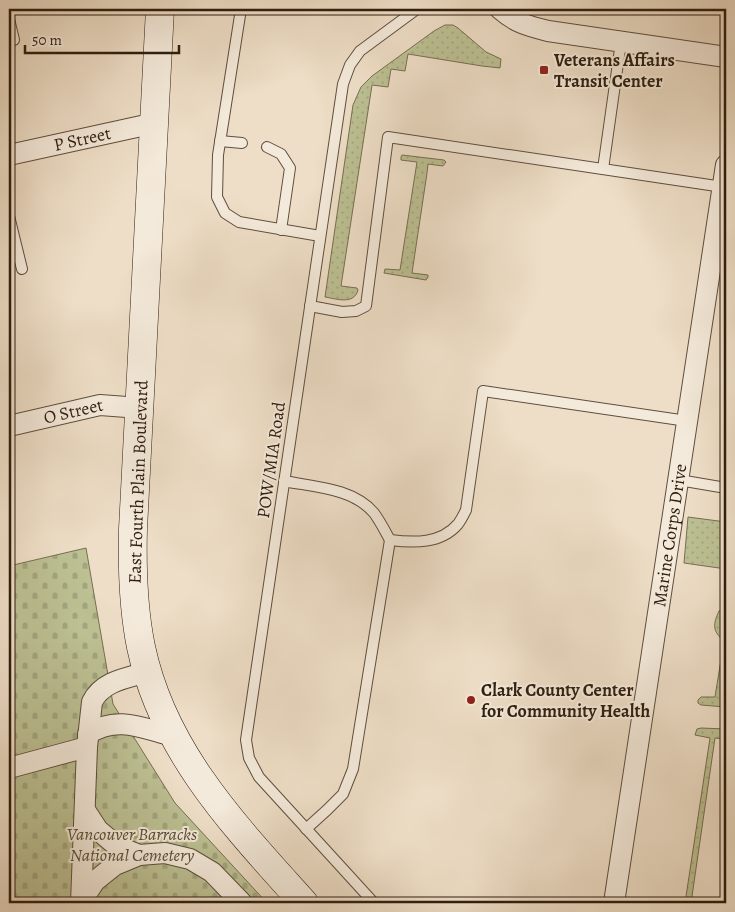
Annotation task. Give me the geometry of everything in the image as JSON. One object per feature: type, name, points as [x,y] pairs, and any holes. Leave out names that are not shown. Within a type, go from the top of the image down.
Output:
[{"type":"main road","name":"East Fourth Plain Boulevard","points":[[160,9],[133,529],[133,581],[141,647],[158,702],[173,736],[189,764],[216,802],[248,841],[304,903]]},
{"type":"street","points":[[500,9],[516,21],[530,27],[548,31],[726,58]]},
{"type":"street","name":"P Street","points":[[9,155],[155,123]]},
{"type":"street","name":"Marine Corps Drive","points":[[614,903],[726,165]]},
{"type":"street","name":"O Street","points":[[9,426],[100,405],[140,408]]},
{"type":"street","points":[[81,903],[88,741],[92,702],[95,695],[102,689],[117,681],[148,672]]},
{"type":"street","points":[[9,768],[88,741],[102,727],[112,724],[122,724],[173,736]]},
{"type":"street","points":[[85,810],[98,830],[117,846],[139,855]]},
{"type":"street","points":[[81,903],[95,881],[115,865],[139,855],[165,853],[190,859],[212,872],[242,903]]},
{"type":"lane","points":[[241,9],[218,155],[218,197],[225,213],[239,222],[320,236]]},
{"type":"lane","name":"POW/MIA Road","points":[[374,903],[259,777],[250,758],[246,740],[343,84],[350,65],[360,51],[417,9]]},
{"type":"lane","points":[[9,19],[14,40],[9,41]]},
{"type":"lane","points":[[603,169],[621,42]]},
{"type":"lane","points":[[310,306],[342,312],[356,311],[366,306],[388,137],[723,187]]},
{"type":"lane","points":[[220,141],[242,143]]},
{"type":"lane","points":[[267,147],[281,154],[290,168],[281,230]]},
{"type":"lane","points":[[9,216],[22,269]]},
{"type":"lane","points":[[390,540],[409,542],[430,541],[448,533],[458,523],[466,510],[483,392],[688,421]]},
{"type":"lane","points":[[679,480],[726,488]]},
{"type":"lane","points":[[284,481],[331,490],[356,498],[373,512],[390,540],[353,769],[343,794],[306,828]]},
{"type":"green space","points":[[445,25],[453,25],[458,28],[486,52],[501,59],[500,68],[408,54],[405,71],[391,69],[388,87],[372,85],[341,286],[357,288],[358,290],[353,298],[349,299],[340,300],[325,297],[353,105],[361,87],[372,76]]},
{"type":"green space","points":[[402,155],[444,160],[446,162],[443,166],[428,164],[412,273],[428,275],[426,280],[384,273],[385,269],[400,270],[417,162],[401,160]]},
{"type":"green space","points":[[688,517],[726,522],[726,569],[684,563]]},
{"type":"green space","name":"Vancouver Barracks National Cemetery","points":[[86,548],[113,704],[175,803],[267,903],[9,903],[9,566]]},
{"type":"green space","points":[[726,608],[726,671],[722,699],[726,700],[726,707],[701,705],[698,703],[698,700],[701,697],[715,697],[724,641],[717,634],[715,624],[719,611]]},
{"type":"green space","points":[[697,729],[726,729],[726,739],[715,738],[691,903],[685,903],[710,738],[695,735]]},
{"type":"place","name":"Veterans Affairs Transit Center","points":[[544,70]]},
{"type":"place","name":"Clark County Center for Community Health","points":[[471,700]]}]
